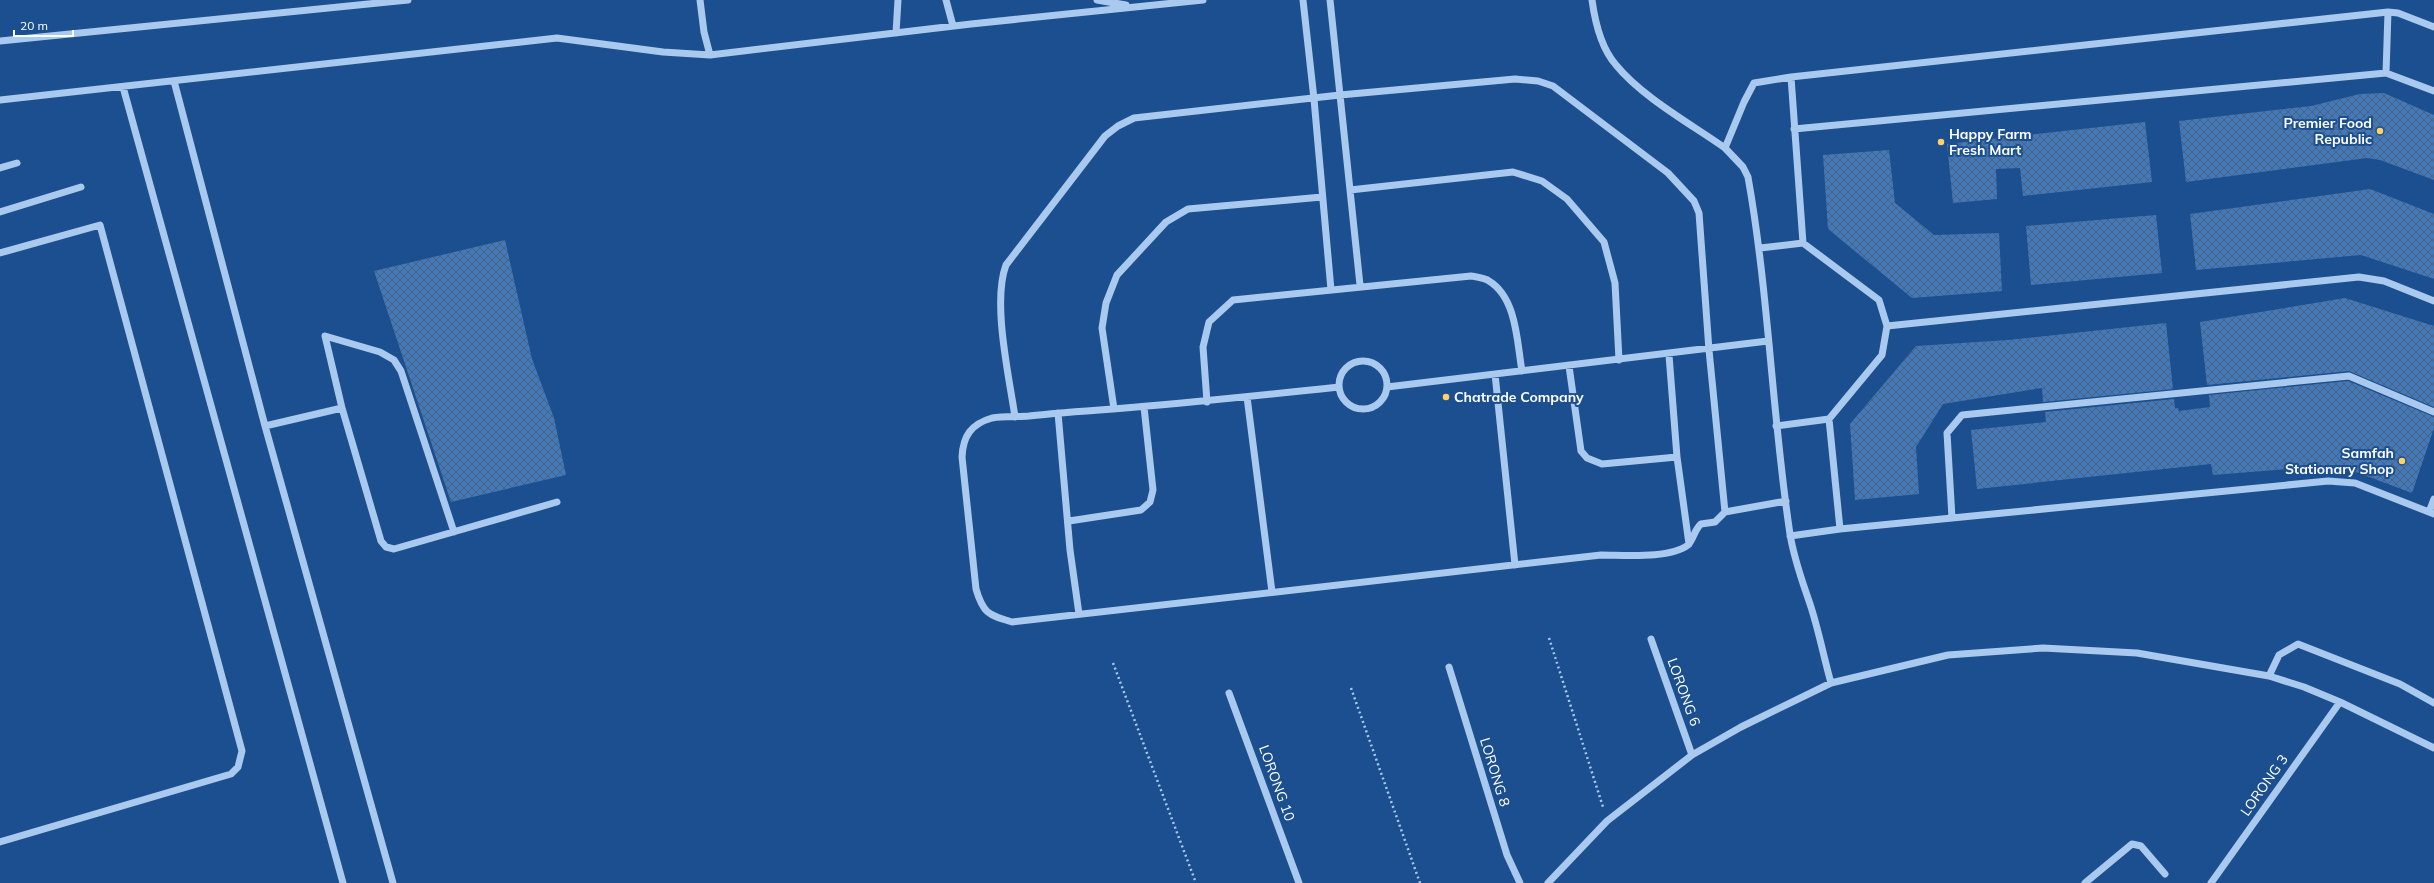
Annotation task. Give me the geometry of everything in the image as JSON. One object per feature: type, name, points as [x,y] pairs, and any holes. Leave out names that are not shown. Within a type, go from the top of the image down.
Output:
[{"type":"street","points":[[0,41],[408,0]]},
{"type":"street","points":[[700,0],[710,55]]},
{"type":"street","points":[[896,33],[898,0]]},
{"type":"street","points":[[946,0],[952,26]]},
{"type":"street","points":[[1098,0],[1134,6]]},
{"type":"street","points":[[0,100],[557,38],[663,52],[710,55],[952,26],[1203,0]]},
{"type":"street","points":[[1303,0],[1314,99],[1331,290]]},
{"type":"street","points":[[1330,0],[1360,285]]},
{"type":"street","points":[[1592,0],[1595,21],[1615,65],[1636,86],[1725,148],[1743,167],[1748,177],[1760,248],[1776,426],[1790,536],[1796,566],[1811,608],[1831,683]]},
{"type":"street","points":[[1725,148],[1744,102],[1754,83],[1791,77],[2388,12],[2398,13],[2434,27]]},
{"type":"street","points":[[2386,73],[2388,12]]},
{"type":"street","points":[[1794,129],[2386,73],[2434,91]]},
{"type":"street","points":[[1791,77],[1804,243]]},
{"type":"street","points":[[1015,417],[999,301],[1000,279],[1006,265],[1105,136],[1118,126],[1134,118],[1340,95],[1515,78],[1538,81],[1553,86],[1668,173],[1694,201],[1700,213],[1709,350],[1725,512]]},
{"type":"street","points":[[174,81],[265,426],[393,883]]},
{"type":"street","points":[[123,87],[343,883]]},
{"type":"street","points":[[0,168],[17,163]]},
{"type":"street","points":[[1350,190],[1513,172],[1542,181],[1567,199],[1604,242],[1614,283],[1619,360]]},
{"type":"street","points":[[0,212],[81,187]]},
{"type":"street","points":[[1114,409],[1102,328],[1106,303],[1117,275],[1166,222],[1188,209],[1322,197]]},
{"type":"street","points":[[0,253],[100,225],[242,751],[238,767],[231,774],[0,842]]},
{"type":"street","points":[[1760,248],[1804,243],[1879,300],[1887,326],[1882,355],[1829,420],[1776,426]]},
{"type":"street","points":[[1207,402],[1204,347],[1209,322],[1220,310],[1233,300],[1331,290],[1360,285],[1472,276],[1489,281],[1505,295],[1514,324],[1522,371]]},
{"type":"street","points":[[1887,326],[2359,277],[2384,281],[2434,301]]},
{"type":"street","points":[[454,532],[401,371],[394,360],[380,352],[325,336],[342,408],[381,541],[386,547],[394,549],[454,532],[557,502]]},
{"type":"street","points":[[1387,387],[1709,350],[1768,341]]},
{"type":"street","points":[[1669,354],[1677,457],[1689,544]]},
{"type":"street","points":[[1363,361],[1374,364],[1382,371],[1387,387],[1379,402],[1363,408],[1347,402],[1339,387],[1341,376],[1347,367],[1363,361]]},
{"type":"street","points":[[1569,366],[1581,451],[1587,458],[1602,464],[1677,457]]},
{"type":"street","points":[[1495,374],[1515,565]]},
{"type":"street","points":[[1952,518],[1947,433],[1962,415],[2349,376],[2434,412]]},
{"type":"street","points":[[1339,387],[1207,402],[992,418],[973,427],[963,440],[962,457],[975,581],[981,607],[991,616],[1012,622],[1601,555],[1660,554],[1679,551],[1689,544],[1700,524],[1715,522],[1725,512],[1786,501]]},
{"type":"street","points":[[1247,397],[1272,592]]},
{"type":"street","points":[[1069,521],[1141,510],[1150,502],[1153,490],[1144,407]]},
{"type":"street","points":[[265,426],[342,408]]},
{"type":"street","points":[[1058,413],[1069,521],[1070,550],[1079,614]]},
{"type":"street","points":[[1829,420],[1840,529]]},
{"type":"street","points":[[1790,536],[1840,529],[2328,481],[2356,483],[2431,513],[2434,499]]},
{"type":"street","name":"LORONG 6","points":[[1651,639],[1692,755]]},
{"type":"street","points":[[2269,676],[2279,655],[2298,644],[2400,684],[2434,703]]},
{"type":"street","points":[[1548,883],[1607,821],[1692,755],[1741,727],[1831,683],[1948,655],[2043,648],[2137,653],[2269,676],[2340,702],[2434,748]]},
{"type":"street","name":"LORONG 8","points":[[1449,666],[1507,855],[1520,883]]},
{"type":"street","name":"LORONG 10","points":[[1229,693],[1299,883]]},
{"type":"street","name":"LORONG 3","points":[[2211,883],[2340,702]]},
{"type":"street","points":[[2085,883],[2132,844],[2141,846],[2165,874]]},
{"type":"path","points":[[1549,638],[1607,821]]},
{"type":"path","points":[[1113,663],[1196,883]]},
{"type":"path","points":[[1351,688],[1420,883]]},
{"type":"building","points":[[2384,93],[2434,115],[2434,180],[2380,160],[2367,158],[2186,182],[2179,121],[2311,106],[2360,94]]},
{"type":"building","points":[[2145,122],[2152,182],[2023,196],[2020,168],[1996,169],[1997,199],[1953,203],[1947,144]]},
{"type":"building","points":[[1889,150],[1895,203],[1934,235],[1999,233],[2002,291],[1912,298],[1828,229],[1823,155]]},
{"type":"building","points":[[2370,189],[2434,214],[2434,279],[2361,255],[2196,270],[2190,214]]},
{"type":"building","points":[[2156,215],[2162,273],[2031,285],[2026,226]]},
{"type":"building","points":[[505,240],[532,359],[554,418],[566,475],[451,502],[374,271]]},
{"type":"building","points":[[2345,298],[2434,326],[2434,407],[2349,371],[2207,385],[2200,322]]},
{"type":"building","points":[[2166,323],[2173,389],[2043,402],[2042,388],[1943,404],[1916,447],[1919,494],[1855,500],[1850,424],[1916,346],[2008,340]]},
{"type":"building","points":[[2348,381],[2434,417],[2434,428],[2412,493],[2337,465],[2213,475],[2211,464],[1977,489],[1971,430],[2046,422],[2045,412],[2174,399],[2175,408],[2178,408],[2179,411],[2210,407],[2209,395]]},
{"type":"place","name":"Premier Food Republic","points":[[2380,131]]},
{"type":"place","name":"Happy Farm Fresh Mart","points":[[1941,142]]},
{"type":"place","name":"Chatrade Company","points":[[1446,397]]},
{"type":"place","name":"Samfah Stationary Shop","points":[[2402,461]]}]
